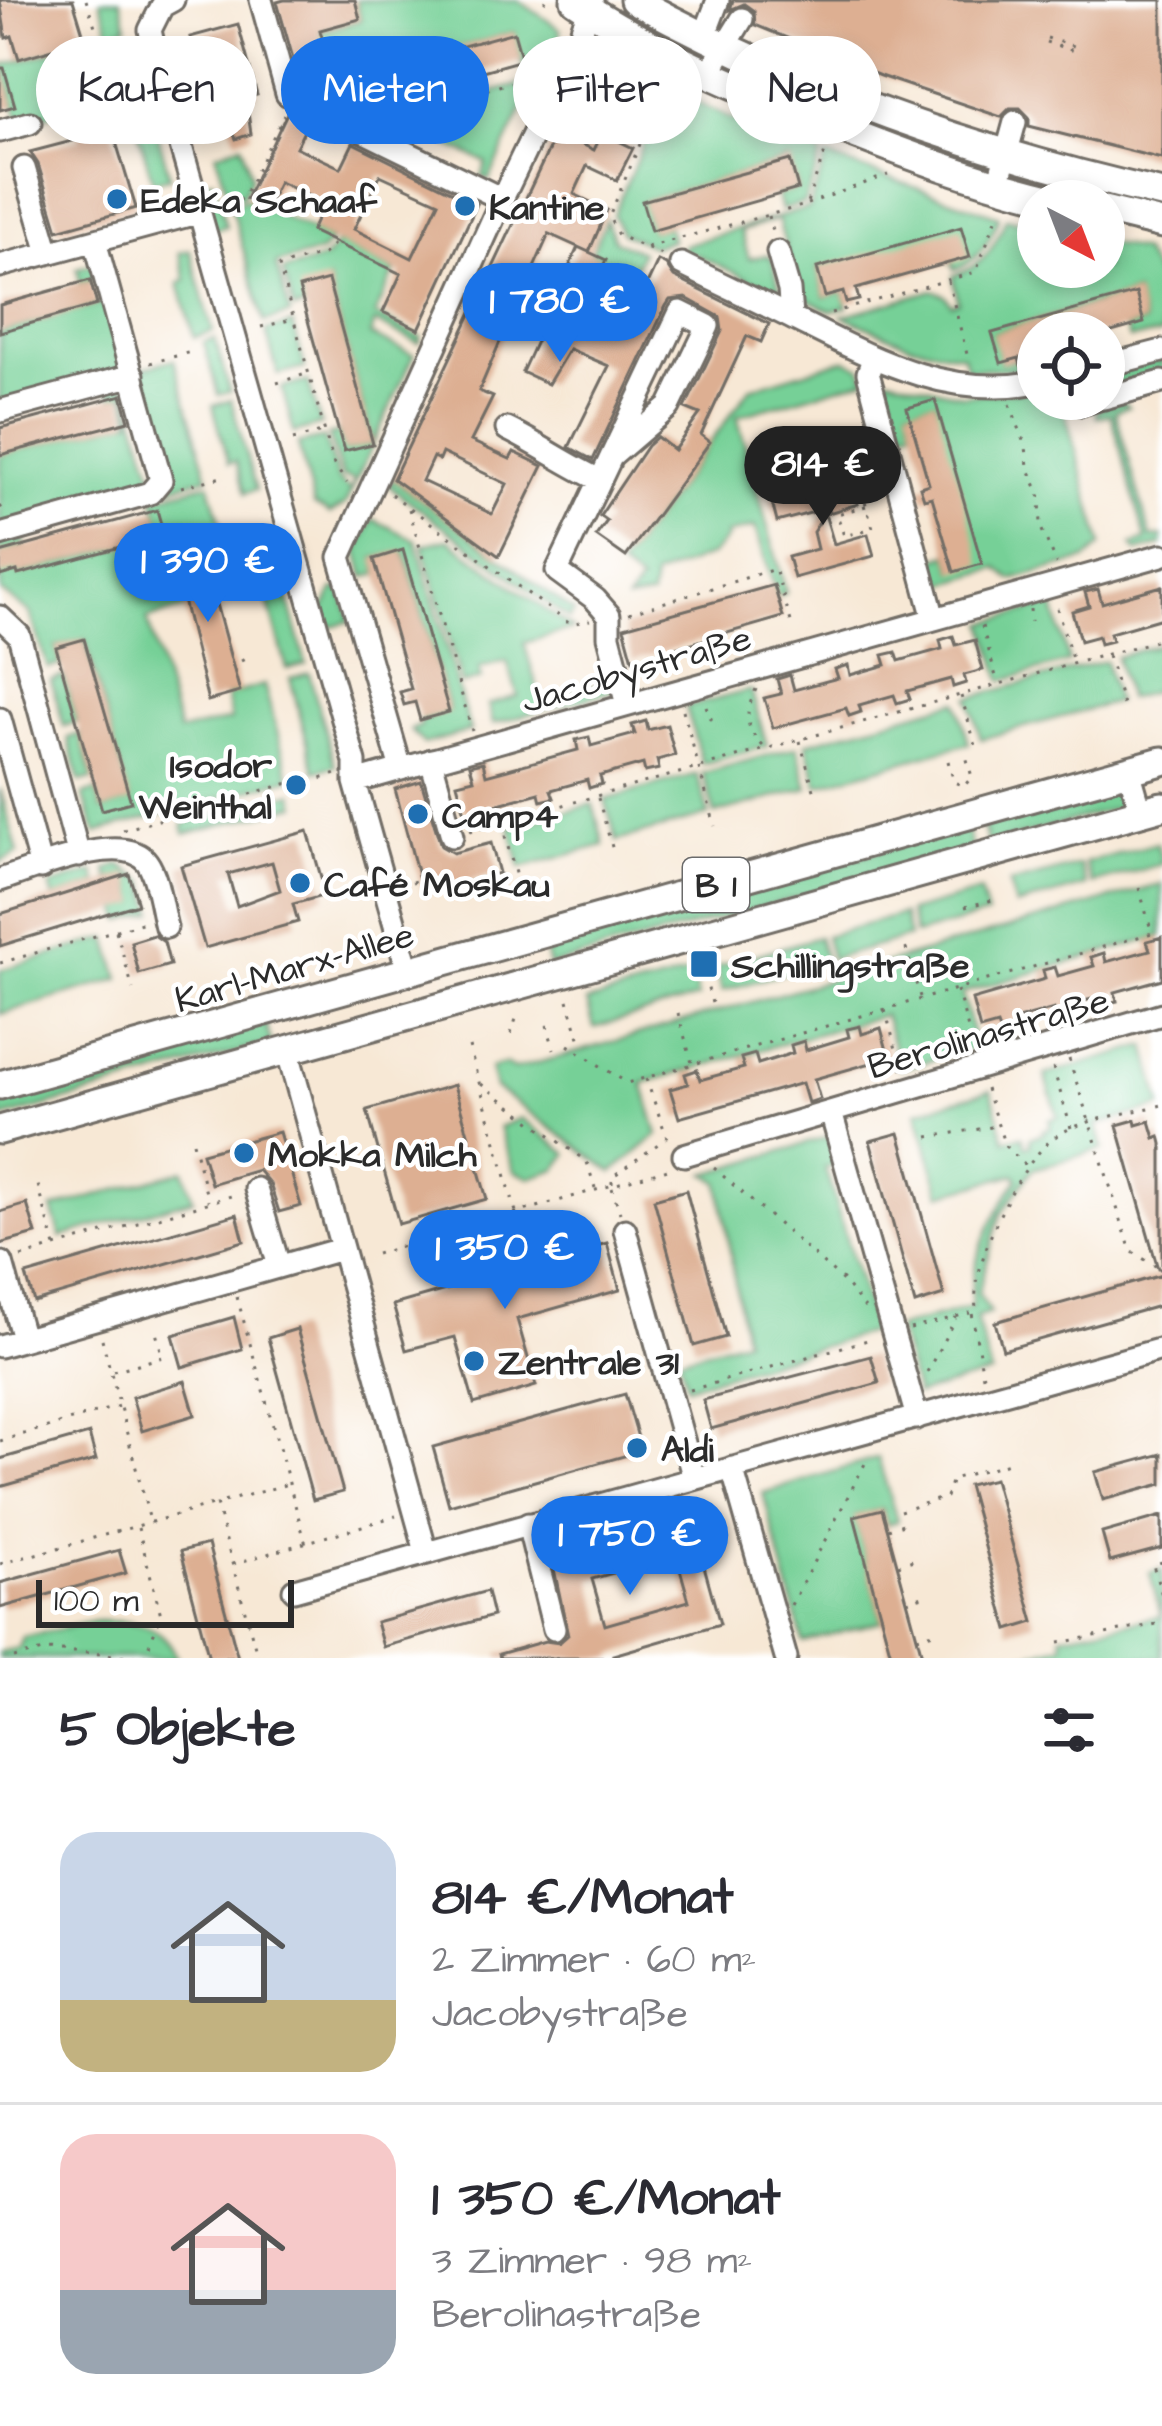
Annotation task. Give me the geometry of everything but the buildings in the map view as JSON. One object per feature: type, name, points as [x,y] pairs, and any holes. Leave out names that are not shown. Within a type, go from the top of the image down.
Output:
[{"type":"main road","points":[[634,0],[836,94],[1006,154],[1049,180]]},
{"type":"main road","points":[[570,3],[709,73],[916,157],[998,198],[1017,196]]},
{"type":"main road","points":[[1125,193],[1162,194]]},
{"type":"main road","points":[[1125,215],[1162,224]]},
{"type":"main road","name":"Karl-Marx-Allee","points":[[0,1084],[1162,760]]},
{"type":"main road","name":"B 1","points":[[0,1130],[1152,809]]},
{"type":"street","points":[[149,36],[162,6],[173,0]]},
{"type":"street","points":[[261,0],[281,72]]},
{"type":"street","points":[[709,73],[718,0]]},
{"type":"street","points":[[566,36],[570,3]]},
{"type":"street","points":[[714,41],[742,19]]},
{"type":"street","points":[[998,198],[1015,122]]},
{"type":"street","points":[[0,131],[30,123]]},
{"type":"street","points":[[916,157],[924,125]]},
{"type":"street","points":[[177,144],[301,566],[355,762],[348,777],[408,971]]},
{"type":"street","points":[[389,144],[502,199]]},
{"type":"street","points":[[401,769],[340,557],[424,352],[529,144]]},
{"type":"street","points":[[24,168],[49,253]]},
{"type":"street","points":[[0,266],[200,212]]},
{"type":"street","points":[[0,536],[156,490],[160,473],[95,241]]},
{"type":"street","points":[[776,244],[791,317]]},
{"type":"street","points":[[681,264],[874,359],[947,384],[1017,386]]},
{"type":"street","points":[[611,457],[669,406],[708,326],[680,312],[611,457],[600,481],[574,509],[556,548],[556,571],[595,599],[609,616],[609,636],[627,705]]},
{"type":"street","points":[[1125,361],[1162,351]]},
{"type":"street","points":[[874,359],[868,374],[934,619]]},
{"type":"street","points":[[0,411],[132,372]]},
{"type":"street","points":[[1125,391],[1162,382]]},
{"type":"street","points":[[507,429],[600,481]]},
{"type":"street","name":"Jacobystraße","points":[[348,777],[401,769],[1162,555]]},
{"type":"street","points":[[301,566],[340,557]]},
{"type":"street","points":[[0,617],[19,634],[79,856]]},
{"type":"street","points":[[0,718],[41,868]]},
{"type":"street","points":[[431,760],[452,836]]},
{"type":"street","points":[[1129,770],[1152,809]]},
{"type":"street","points":[[0,880],[112,848],[131,850],[148,863],[164,920]]},
{"type":"street","name":"Berolinastraße","points":[[684,1155],[1162,1014]]},
{"type":"street","points":[[287,1049],[426,1552]]},
{"type":"street","name":"Berolinastraße","points":[[831,1112],[917,1418]]},
{"type":"street","points":[[256,1189],[279,1266]]},
{"type":"street","points":[[625,1230],[694,1479]]},
{"type":"street","points":[[2,1263],[11,1343],[340,1249]]},
{"type":"street","points":[[294,1590],[1162,1349]]},
{"type":"street","points":[[732,1468],[786,1658]]},
{"type":"street","points":[[528,1524],[554,1629]]},
{"type":"path","points":[[86,0],[100,36]]},
{"type":"path","points":[[1046,40],[1078,50]]},
{"type":"path","points":[[500,76],[501,85]]},
{"type":"path","points":[[489,88],[513,82]]},
{"type":"path","points":[[30,123],[36,121]]},
{"type":"path","points":[[226,206],[244,198],[281,122]]},
{"type":"path","points":[[640,144],[609,217],[618,235],[645,248],[806,205],[888,175]]},
{"type":"path","points":[[806,205],[825,152]]},
{"type":"path","points":[[830,314],[976,272],[998,198]]},
{"type":"path","points":[[768,216],[776,244]]},
{"type":"path","points":[[333,244],[323,255],[279,266],[334,465],[347,483]]},
{"type":"path","points":[[948,281],[976,387]]},
{"type":"path","points":[[261,327],[294,319]]},
{"type":"path","points":[[132,372],[190,352]]},
{"type":"path","points":[[277,382],[309,374]]},
{"type":"path","points":[[1009,388],[1028,466],[1040,494],[1039,518],[1056,562],[1053,586],[1073,664]]},
{"type":"path","points":[[293,440],[325,431]]},
{"type":"path","points":[[156,490],[222,477]]},
{"type":"path","points":[[866,506],[837,514],[844,536],[872,528],[866,506],[862,494],[898,484]]},
{"type":"path","points":[[384,489],[570,625],[775,569],[792,625]]},
{"type":"path","points":[[409,507],[472,732]]},
{"type":"path","points":[[830,528],[841,525]]},
{"type":"path","points":[[250,580],[301,566]]},
{"type":"path","points":[[977,607],[998,684]]},
{"type":"path","points":[[1030,608],[1031,622]]},
{"type":"path","points":[[452,836],[1162,639]]},
{"type":"path","points":[[1108,654],[1125,712]]},
{"type":"path","points":[[753,670],[756,690],[745,711],[750,733],[766,749]]},
{"type":"path","points":[[678,691],[715,826]]},
{"type":"path","points":[[961,694],[977,753]]},
{"type":"path","points":[[704,698],[712,721]]},
{"type":"path","points":[[800,740],[816,797]]},
{"type":"path","points":[[948,761],[954,782],[964,786],[972,777],[966,756]]},
{"type":"path","points":[[111,833],[309,780],[348,777]]},
{"type":"path","points":[[597,796],[614,854]]},
{"type":"path","points":[[501,822],[518,881]]},
{"type":"path","points":[[568,1045],[627,1083],[646,1078],[1152,932],[1137,881]]},
{"type":"path","points":[[965,907],[996,899]]},
{"type":"path","points":[[0,963],[164,920]]},
{"type":"path","points":[[115,930],[133,989]]},
{"type":"path","points":[[906,948],[920,999]]},
{"type":"path","points":[[712,1004],[702,967],[723,961]]},
{"type":"path","points":[[956,988],[974,1051]]},
{"type":"path","points":[[568,1000],[580,1041]]},
{"type":"path","points":[[885,1009],[902,1072]]},
{"type":"path","points":[[678,1013],[692,1064]]},
{"type":"path","points":[[511,1034],[517,1016]]},
{"type":"path","points":[[547,1024],[554,1049]]},
{"type":"path","points":[[1056,1046],[1131,1251],[1162,1270]]},
{"type":"path","points":[[1056,1046],[1072,1130]]},
{"type":"path","points":[[469,1047],[516,1214]]},
{"type":"path","points":[[625,1230],[612,1177],[665,1139],[646,1078]]},
{"type":"path","points":[[479,1083],[587,1162],[596,1191]]},
{"type":"path","points":[[986,1089],[1005,1146],[1029,1169]]},
{"type":"path","points":[[685,1391],[972,1313],[998,1214],[1056,1136],[1162,1105]]},
{"type":"path","points":[[929,1137],[998,1126]]},
{"type":"path","points":[[193,1142],[209,1202]]},
{"type":"path","points":[[376,1254],[673,1168],[684,1155],[712,1167],[842,1280],[892,1334]]},
{"type":"path","points":[[38,1185],[55,1247]]},
{"type":"path","points":[[2,1263],[256,1189]]},
{"type":"path","points":[[232,1280],[306,1544]]},
{"type":"path","points":[[972,1313],[984,1379]]},
{"type":"path","points":[[919,1387],[957,1316]]},
{"type":"path","points":[[96,1318],[151,1522]]},
{"type":"path","points":[[111,1371],[163,1358],[155,1329]]},
{"type":"path","points":[[0,1441],[120,1406]]},
{"type":"path","points":[[788,1612],[868,1458]]},
{"type":"path","points":[[900,1511],[946,1497],[952,1479],[1008,1463]]},
{"type":"path","points":[[0,1564],[290,1484]]},
{"type":"path","points":[[216,1504],[258,1658]]},
{"type":"path","points":[[232,1564],[398,1516]]},
{"type":"path","points":[[888,1529],[903,1523]]},
{"type":"path","points":[[14,1658],[47,1650],[143,1658],[160,1615],[137,1526]]},
{"type":"path","points":[[898,1565],[913,1560]]},
{"type":"path","points":[[1162,1562],[1153,1565],[1162,1595]]},
{"type":"path","points":[[907,1600],[923,1596]]},
{"type":"path","points":[[1059,1643],[1162,1623]]},
{"type":"path","points":[[917,1637],[934,1633]]},
{"type":"path","points":[[835,1658],[851,1658]]},
{"type":"green space","points":[[100,0],[120,0],[127,26],[110,32]]},
{"type":"green space","points":[[356,0],[518,0],[560,29],[559,36],[515,36],[514,32],[489,39],[313,34],[361,20]]},
{"type":"green space","points":[[36,56],[36,119],[20,123],[3,65]]},
{"type":"green space","points":[[513,86],[513,130],[489,180],[482,177],[487,163],[446,144],[489,144],[489,93]]},
{"type":"green space","points":[[702,105],[726,117],[726,144],[794,144],[822,155],[804,203],[781,210],[777,195],[798,189],[789,160],[643,201],[651,230],[668,226],[671,240],[652,246],[622,233],[613,215],[644,144],[702,144]]},
{"type":"green space","points":[[142,144],[160,144],[170,177],[153,182]]},
{"type":"green space","points":[[242,144],[251,177],[242,196],[230,201],[216,153]]},
{"type":"green space","points":[[827,157],[999,216],[976,256],[954,270],[952,262],[817,268],[825,297],[843,292],[847,307],[831,311],[799,295],[778,219],[741,231],[749,259],[766,255],[772,259],[781,294],[688,251],[683,260],[677,258],[684,245],[809,208]]},
{"type":"green space","points":[[213,179],[226,226],[213,230],[199,184]]},
{"type":"green space","points":[[246,199],[331,240],[321,252],[276,264],[290,315],[264,322],[231,207]]},
{"type":"green space","points":[[1006,218],[1017,221],[1017,288],[1125,288],[1125,247],[1141,251],[1162,285],[1162,334],[1129,339],[1126,328],[1144,323],[1135,293],[1068,312],[1017,312],[1017,326],[993,333],[1001,362],[1017,358],[1017,369],[967,369],[963,355],[909,344],[843,316],[933,290],[951,304],[958,302],[953,276],[972,267],[997,238]]},
{"type":"green space","points":[[606,220],[614,240],[641,252],[632,272],[591,253]]},
{"type":"green space","points":[[338,243],[395,271],[375,315],[421,337],[419,343],[375,323],[370,335],[414,355],[345,505],[330,514],[314,505],[298,444],[324,438],[338,480],[350,491],[355,480],[342,477],[329,435],[339,432],[345,451],[373,443],[328,281],[304,307],[294,310],[283,271],[325,259]]},
{"type":"green space","points":[[190,250],[213,332],[194,337],[179,283],[186,280],[179,253]]},
{"type":"green space","points":[[96,263],[122,369],[0,405],[0,332],[101,304],[95,279],[80,282],[77,268]]},
{"type":"green space","points":[[293,324],[305,368],[278,375],[266,331]]},
{"type":"green space","points":[[215,339],[230,392],[218,395],[204,342]]},
{"type":"green space","points":[[174,359],[208,477],[171,487],[136,370]]},
{"type":"green space","points":[[845,359],[861,367],[866,379],[737,416],[786,593],[777,596],[755,527],[725,535],[712,555],[654,577],[651,597],[627,601],[640,583],[619,567],[750,388]]},
{"type":"green space","points":[[1162,360],[1162,374],[1125,383],[1125,370]]},
{"type":"green space","points":[[885,376],[963,395],[1017,391],[1017,420],[1067,420],[1102,545],[1086,560],[1012,580],[998,568],[941,585],[931,560],[949,554],[954,572],[935,401],[908,408],[913,428],[901,431]]},
{"type":"green space","points":[[308,381],[321,425],[294,433],[282,388]]},
{"type":"green space","points":[[125,384],[155,481],[0,529],[0,455],[132,420],[126,395],[112,398],[108,386]]},
{"type":"green space","points":[[231,400],[256,490],[245,493],[236,461],[229,463],[213,406]]},
{"type":"green space","points":[[1113,420],[1118,420],[1151,538],[1162,536],[1162,545],[1137,552],[1132,545],[1146,540]]},
{"type":"green space","points":[[393,479],[574,612],[569,619],[389,486]]},
{"type":"green space","points":[[209,483],[228,547],[173,563],[186,608],[147,619],[179,732],[231,720],[226,696],[264,685],[290,778],[96,833],[83,795],[96,791],[102,810],[130,801],[85,639],[56,647],[61,665],[48,668],[30,613],[1,592],[0,540],[22,534],[25,546],[11,550],[19,575],[163,535],[154,498]]},
{"type":"green space","points":[[373,519],[416,540],[470,731],[424,744],[410,730],[421,726],[420,720],[449,711],[404,551],[375,558],[378,574],[365,577],[358,551]]},
{"type":"green space","points":[[448,539],[572,629],[524,643],[541,700],[608,681],[607,672],[613,676],[612,691],[493,724],[488,705],[518,696],[507,661],[479,668],[481,679],[462,684],[423,545]]},
{"type":"green space","points":[[283,581],[306,664],[287,669],[264,586]]},
{"type":"green space","points":[[334,589],[341,590],[351,621],[325,628],[321,614]]},
{"type":"green space","points":[[1053,604],[1069,662],[1002,681],[985,623]]},
{"type":"green space","points":[[1162,644],[1162,689],[1127,699],[1116,657]]},
{"type":"green space","points":[[1105,661],[1116,702],[981,739],[969,698]]},
{"type":"green space","points":[[309,673],[335,766],[315,771],[290,678]]},
{"type":"green space","points":[[64,676],[77,722],[64,726],[51,680]]},
{"type":"green space","points":[[751,690],[767,746],[702,764],[686,707]]},
{"type":"green space","points":[[957,701],[969,743],[818,785],[806,743]]},
{"type":"green space","points":[[80,734],[93,779],[80,782],[68,738]]},
{"type":"green space","points":[[797,747],[808,788],[715,814],[703,773]]},
{"type":"green space","points":[[697,774],[709,815],[617,841],[605,800]]},
{"type":"green space","points":[[1118,783],[1124,806],[988,845],[982,822]]},
{"type":"green space","points":[[0,789],[18,853],[0,862]]},
{"type":"green space","points":[[293,793],[297,805],[185,834],[183,824]]},
{"type":"green space","points":[[593,804],[604,845],[521,868],[510,827]]},
{"type":"green space","points":[[966,827],[972,849],[549,966],[543,943]]},
{"type":"green space","points":[[1157,843],[1162,864],[1092,884],[1085,863]]},
{"type":"green space","points":[[120,865],[146,882],[154,912],[123,921],[119,909],[137,903],[129,875],[110,880],[107,870]]},
{"type":"green space","points":[[1080,865],[1086,886],[1015,906],[1009,884]]},
{"type":"green space","points":[[94,872],[98,884],[54,898],[50,886]]},
{"type":"green space","points":[[1162,884],[1162,936],[962,993],[976,1048],[900,1069],[884,1015],[643,1083],[658,1135],[613,1172],[495,1088],[490,1068],[505,1064],[514,1069],[564,1056]]},
{"type":"green space","points":[[980,892],[987,915],[915,935],[909,912]]},
{"type":"green space","points":[[903,914],[909,937],[831,959],[825,936]]},
{"type":"green space","points":[[818,937],[825,961],[722,991],[715,967]]},
{"type":"green space","points":[[108,938],[120,979],[0,1014],[0,970]]},
{"type":"green space","points":[[691,973],[698,998],[594,1028],[587,1002]]},
{"type":"green space","points":[[265,1022],[271,1043],[0,1119],[0,1095]]},
{"type":"green space","points":[[1146,1046],[1162,1107],[1097,1125],[1103,1149],[1033,1169],[1000,1216],[978,1293],[990,1313],[976,1318],[991,1374],[916,1395],[897,1328],[972,1307],[978,1257],[1018,1179],[1015,1174],[941,1194],[917,1111],[991,1090],[1005,1140],[1022,1136],[1026,1146],[1031,1145],[1030,1138],[1051,1128],[1049,1120],[1058,1117],[1045,1075]]},
{"type":"green space","points":[[521,1118],[568,1154],[557,1169],[530,1178],[514,1171],[499,1127]]},
{"type":"green space","points":[[834,1135],[845,1162],[825,1168],[874,1331],[687,1386],[679,1358],[744,1339],[719,1182],[707,1174]]},
{"type":"green space","points":[[184,1170],[193,1199],[61,1237],[52,1209]]},
{"type":"green space","points":[[878,1458],[897,1521],[887,1525],[882,1509],[855,1516],[882,1621],[803,1642],[763,1493]]},
{"type":"green space","points":[[1162,1569],[1162,1658],[1016,1658],[1063,1644],[1061,1635],[1161,1616],[1150,1573]]},
{"type":"green space","points":[[96,1621],[133,1623],[154,1630],[177,1658],[0,1658],[0,1652],[19,1648],[23,1637]]},
{"type":"place","name":"Edeka Schaaf","points":[[117,199]]},
{"type":"place","name":"Kantine","points":[[465,206]]},
{"type":"place","name":"Isodor Weinthal","points":[[296,785]]},
{"type":"place","name":"Camp4","points":[[418,814]]},
{"type":"place","name":"Café Moskau","points":[[300,883]]},
{"type":"place","name":"Schillingstraße","points":[[704,964]]},
{"type":"place","name":"Mokka Milch","points":[[244,1153]]},
{"type":"place","name":"Zentrale 31","points":[[474,1361]]},
{"type":"place","name":"Aldi","points":[[637,1448]]}]
